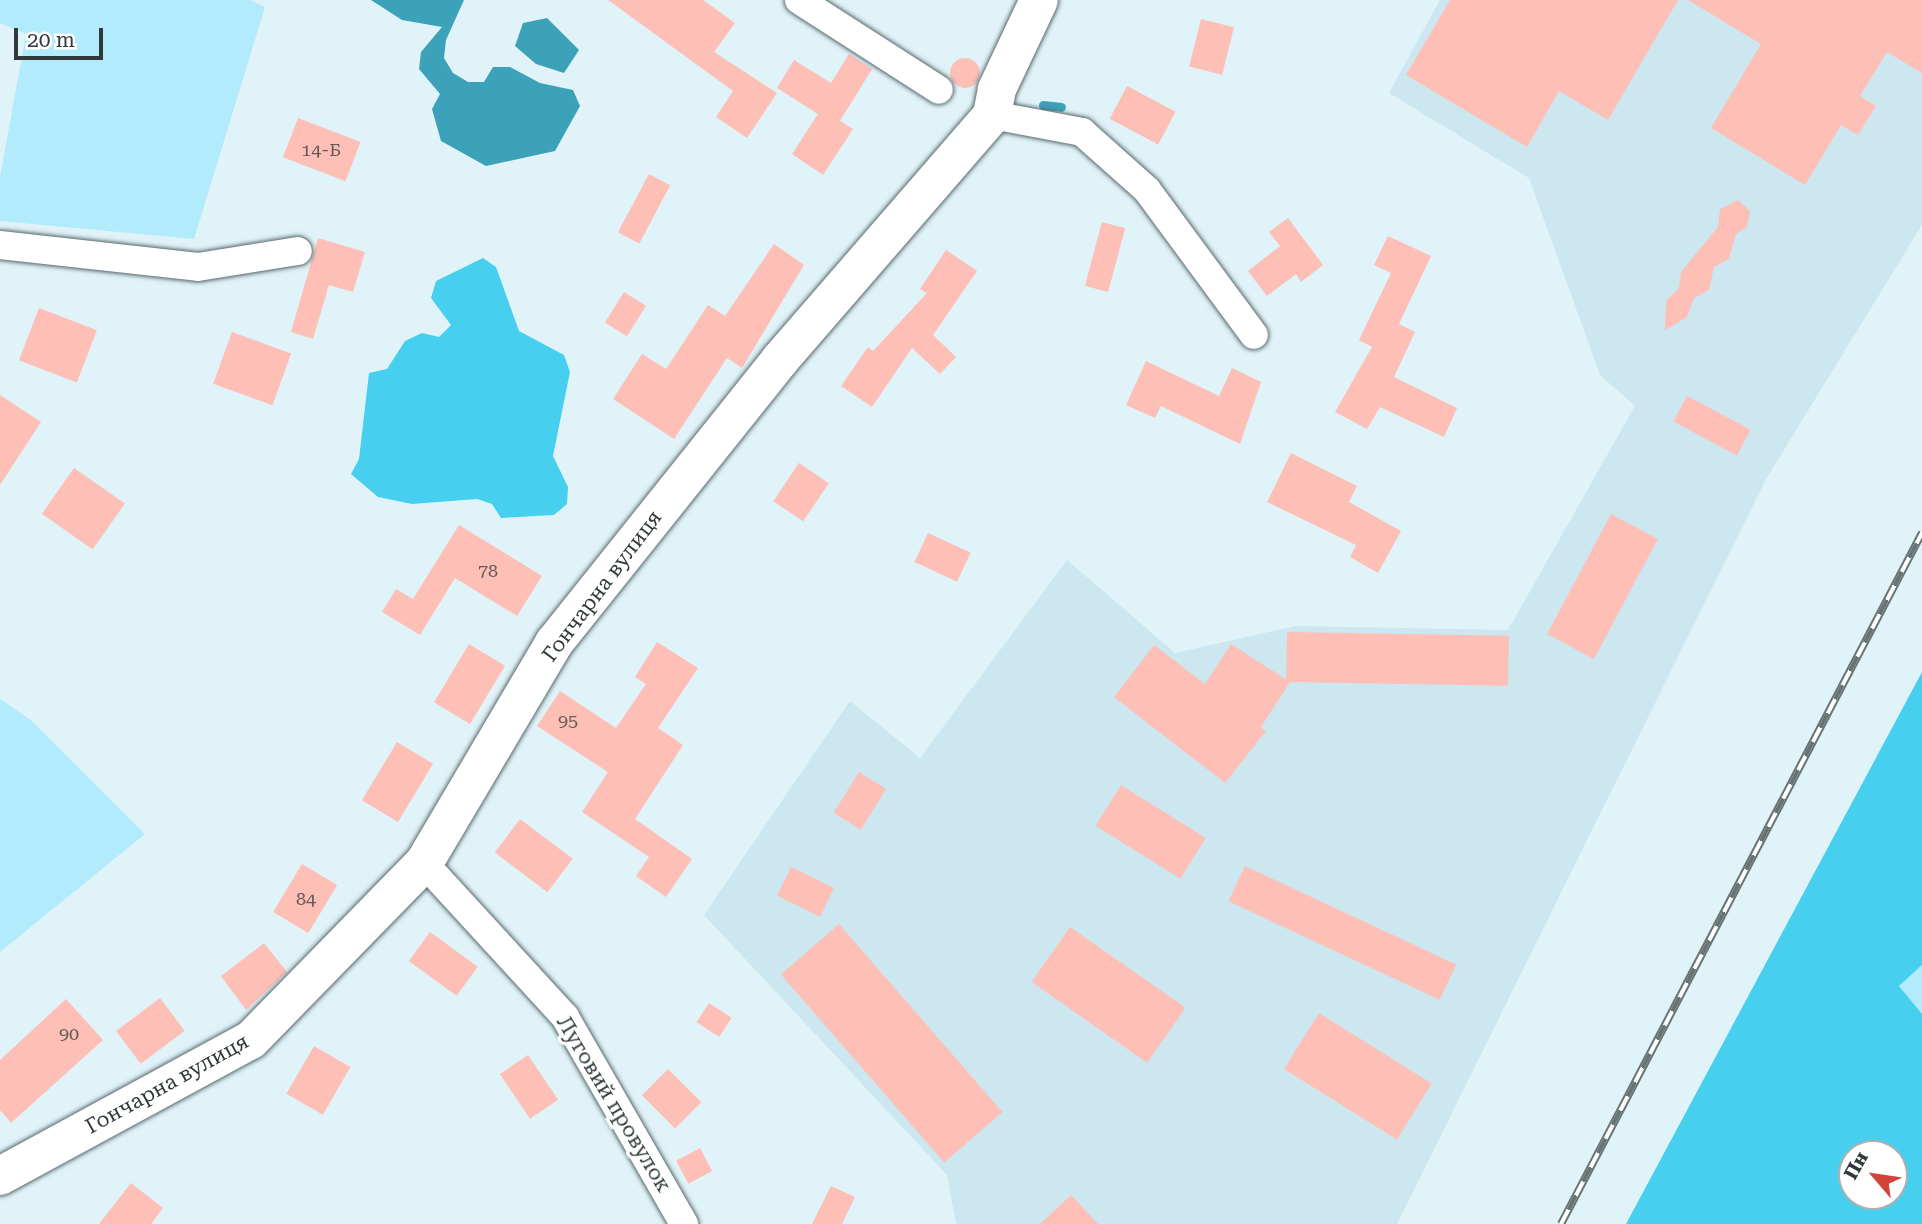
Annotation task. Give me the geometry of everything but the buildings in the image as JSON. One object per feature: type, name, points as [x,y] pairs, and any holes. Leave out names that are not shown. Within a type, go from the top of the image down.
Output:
[{"type":"street","points":[[799,0],[939,90]]},
{"type":"street","name":"Гончарна вулиця","points":[[0,1177],[251,1040],[424,863],[554,643],[779,361],[992,115],[996,89],[1039,0]]},
{"type":"street","points":[[992,115],[1082,132],[1147,190],[1254,335]]},
{"type":"street","points":[[0,245],[198,267],[298,251]]},
{"type":"street","name":"Луговий провулок","points":[[424,863],[565,1017],[684,1224]]},
{"type":"shaded area","points":[[0,0],[251,0],[265,7],[194,239],[0,221],[0,177],[26,34],[0,23]]},
{"type":"shaded area","points":[[371,0],[464,0],[446,40],[444,58],[453,73],[468,82],[484,82],[493,67],[510,67],[540,83],[573,90],[580,106],[555,151],[486,166],[441,141],[432,109],[440,94],[419,69],[421,52],[442,27],[402,20]]},
{"type":"shaded area","points":[[1440,0],[1922,0],[1922,225],[1766,479],[1397,1224],[956,1224],[947,1175],[704,915],[850,701],[920,758],[1067,560],[1175,653],[1296,626],[1508,630],[1635,406],[1600,375],[1529,178],[1389,93]]},
{"type":"shaded area","points":[[547,18],[579,50],[564,73],[536,64],[515,46],[523,23]]},
{"type":"shaded area","points":[[483,258],[496,267],[519,331],[564,355],[570,372],[553,456],[568,487],[567,504],[554,515],[501,518],[492,504],[477,499],[412,504],[378,497],[351,474],[359,459],[369,373],[387,369],[405,341],[422,333],[439,337],[451,325],[431,298],[436,281]]},
{"type":"shaded area","points":[[1922,672],[1922,965],[1899,986],[1922,1014],[1922,1224],[1626,1224]]},
{"type":"shaded area","points":[[0,699],[32,721],[145,834],[0,952]]},
{"type":"shaded area","points":[[1922,965],[1922,1014],[1899,986]]},
{"type":"waterway","points":[[1043,105],[1061,107]]},
{"type":"railway","points":[[1561,1224],[1922,533]]}]
